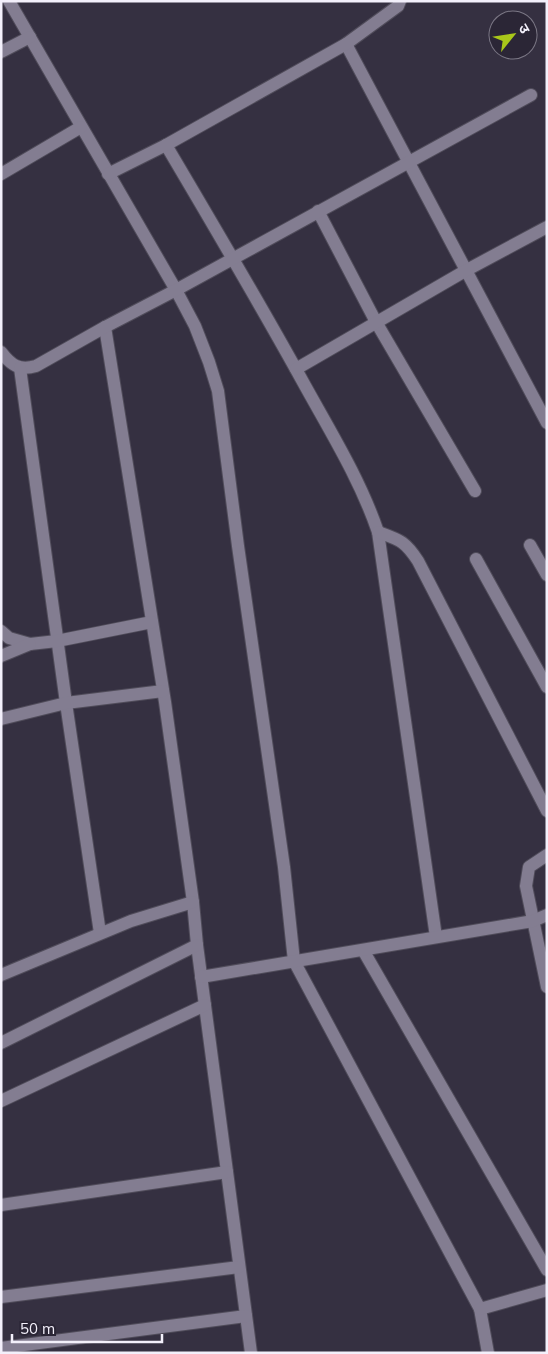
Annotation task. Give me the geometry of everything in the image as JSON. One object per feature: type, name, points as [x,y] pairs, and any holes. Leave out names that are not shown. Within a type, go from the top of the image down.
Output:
[{"type":"street","points":[[9,1],[176,290],[195,326],[209,362],[218,391],[284,867],[294,961],[480,1309],[488,1353]]},
{"type":"street","points":[[108,174],[166,145],[346,44],[398,6],[400,1]]},
{"type":"street","points":[[1,52],[30,37]]},
{"type":"street","points":[[346,44],[547,423]]},
{"type":"street","points":[[1,352],[10,363],[20,368],[27,369],[36,366],[531,95]]},
{"type":"street","points":[[1,174],[81,127]]},
{"type":"street","points":[[166,145],[233,258],[340,448],[365,499],[378,532],[436,937]]},
{"type":"street","points":[[318,211],[376,322],[475,491]]},
{"type":"street","points":[[296,369],[465,271],[547,227]]},
{"type":"street","points":[[105,327],[163,691],[193,902],[250,1353]]},
{"type":"street","points":[[20,368],[100,933]]},
{"type":"street","points":[[378,532],[399,540],[408,546],[418,561],[547,811]]},
{"type":"street","points":[[530,545],[547,575]]},
{"type":"street","points":[[476,559],[547,687]]},
{"type":"street","points":[[1,656],[30,644],[152,622]]},
{"type":"street","points":[[1,631],[9,638],[30,644]]},
{"type":"street","points":[[1,719],[66,703],[163,691]]},
{"type":"street","points":[[547,854],[529,867],[526,886],[547,987]]},
{"type":"street","points":[[1,975],[131,921],[193,902]]},
{"type":"street","points":[[201,977],[533,921],[547,915]]},
{"type":"street","points":[[1,1044],[197,945]]},
{"type":"street","points":[[363,950],[547,1270]]},
{"type":"street","points":[[1,1101],[205,1005]]},
{"type":"street","points":[[1,1205],[227,1172]]},
{"type":"street","points":[[1,1297],[239,1267]]},
{"type":"street","points":[[480,1309],[547,1290]]},
{"type":"street","points":[[1,1348],[246,1316]]}]
